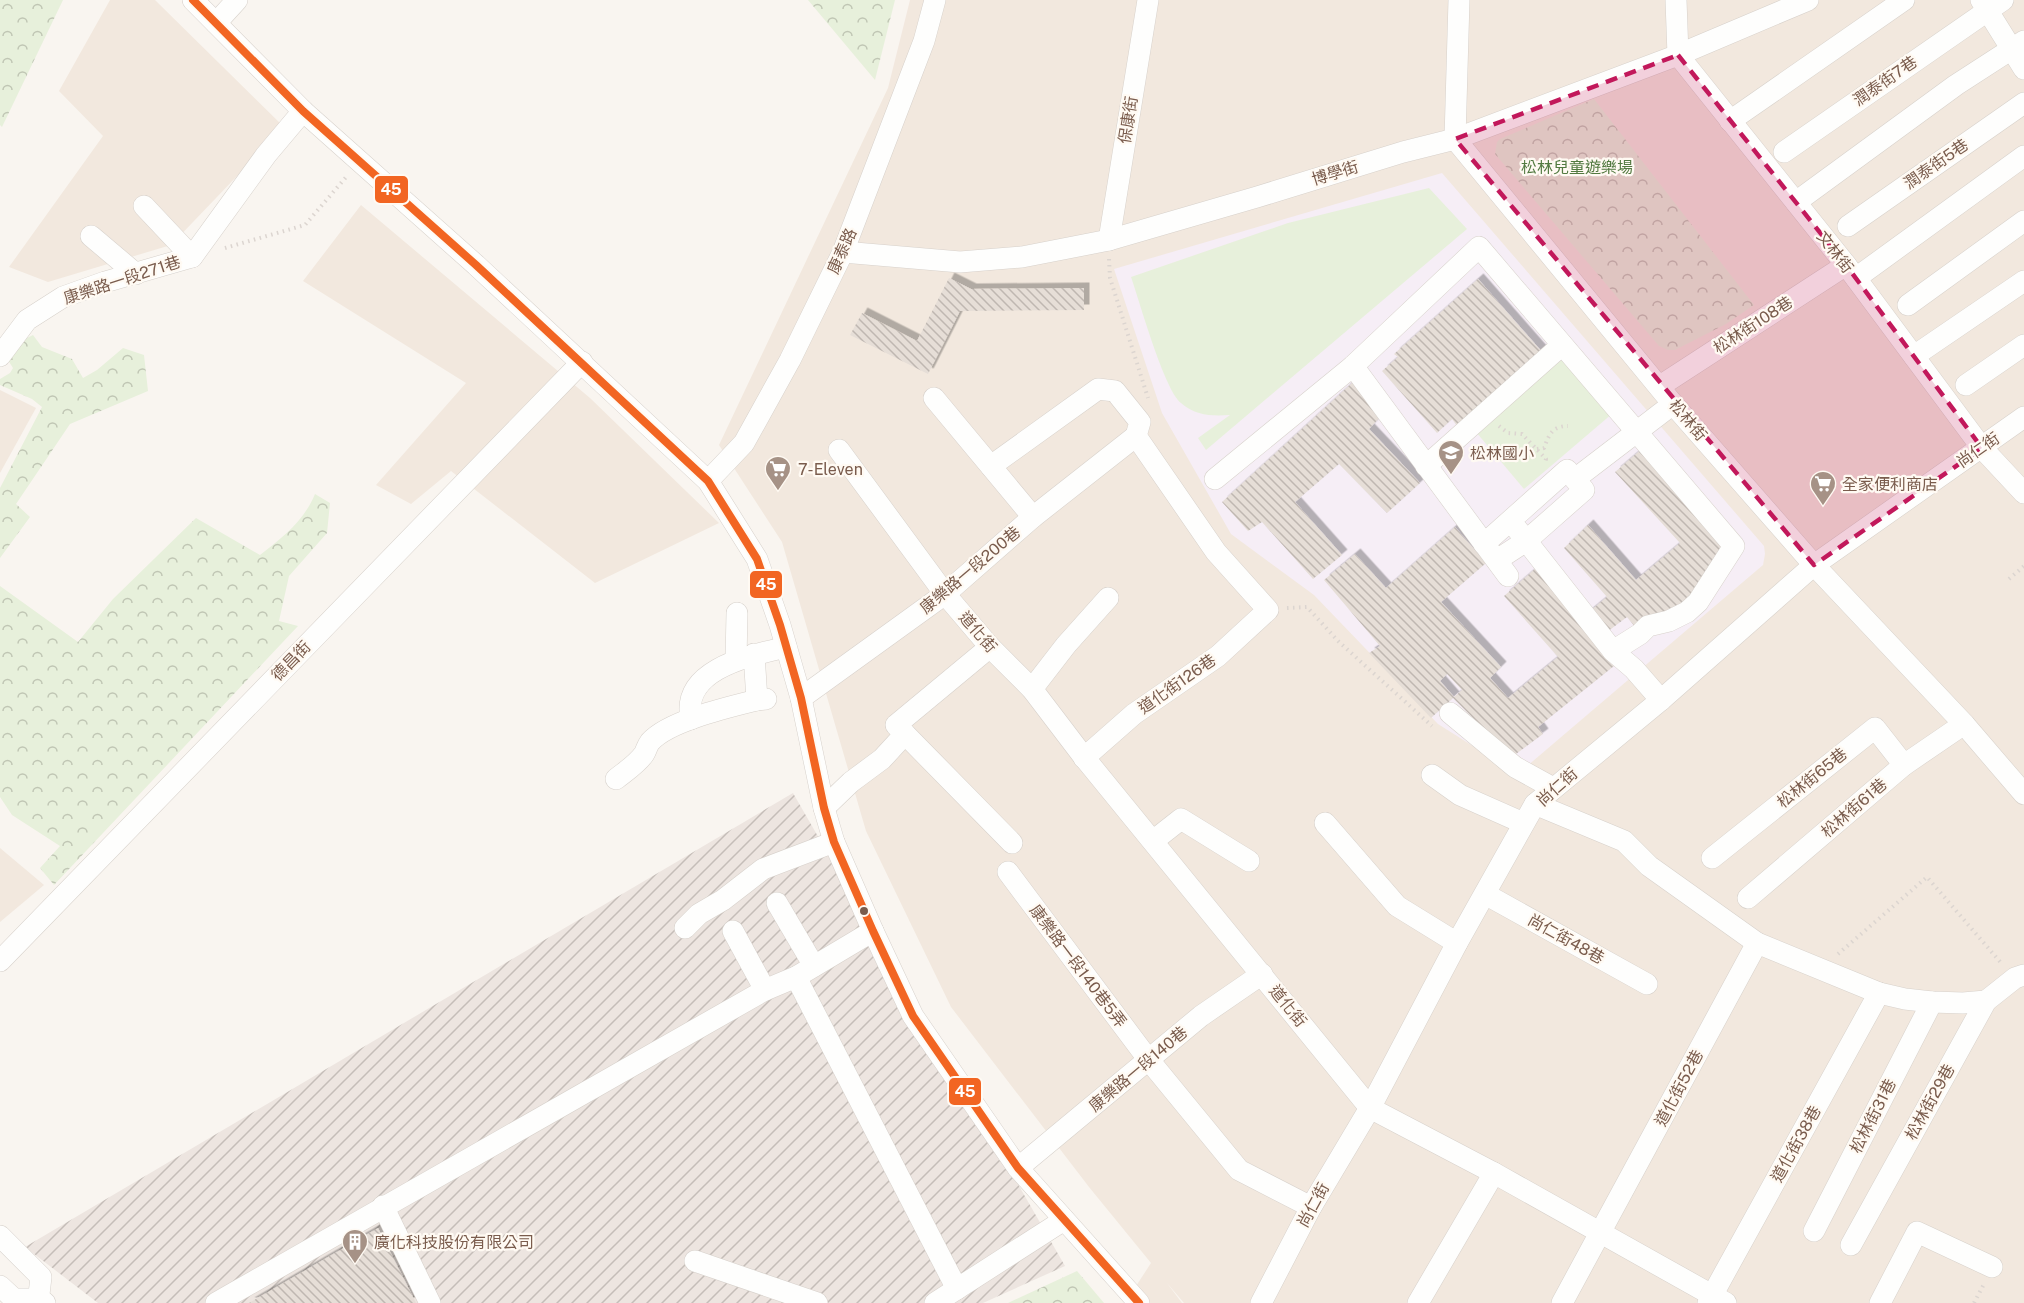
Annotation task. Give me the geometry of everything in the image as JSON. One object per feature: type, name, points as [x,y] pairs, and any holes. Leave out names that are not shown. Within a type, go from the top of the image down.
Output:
[{"type":"street","points":[[193,0],[303,111],[582,362],[708,482],[757,559],[801,698],[824,808],[834,842],[913,1016],[1018,1168],[1139,1303]]},
{"type":"street","points":[[216,23],[237,0]]},
{"type":"street","name":"康泰路","points":[[708,482],[744,443],[790,360],[843,252],[921,51],[935,0]]},
{"type":"street","name":"保康街","points":[[1108,240],[1148,0]]},
{"type":"street","points":[[1455,139],[1459,0]]},
{"type":"street","points":[[1676,0],[1678,55]]},
{"type":"street","name":"博學街","points":[[843,252],[960,262],[1022,257],[1108,240],[1403,152],[1455,139],[1678,55],[1808,0]]},
{"type":"street","points":[[1730,121],[1904,0]]},
{"type":"street","points":[[1990,3],[2018,45],[2024,69]]},
{"type":"street","name":"潤泰街7巷","points":[[1784,152],[1990,3]]},
{"type":"street","points":[[1796,202],[1956,85],[2018,45]]},
{"type":"street","name":"文林街","points":[[1678,55],[1851,271],[1982,448],[2024,493]]},
{"type":"street","name":"潤泰街5巷","points":[[1848,226],[2024,103]]},
{"type":"street","name":"康樂路一段271巷","points":[[0,356],[27,320],[63,297],[105,282],[192,257],[266,155],[303,111]]},
{"type":"street","name":"松林街","points":[[1455,139],[1673,404],[1814,565],[1964,724],[2024,794]]},
{"type":"street","name":"松林街108巷","points":[[1660,386],[1851,271],[2024,156]]},
{"type":"street","points":[[144,206],[192,257]]},
{"type":"street","points":[[1908,305],[2024,221]]},
{"type":"street","points":[[91,236],[136,274]]},
{"type":"street","points":[[1215,479],[1353,366],[1479,247],[1734,546],[1708,588],[1687,612],[1669,621],[1648,626],[1640,634],[1613,651]]},
{"type":"street","points":[[1914,356],[2024,281]]},
{"type":"street","points":[[1426,466],[1562,345]]},
{"type":"street","points":[[1966,385],[2024,345]]},
{"type":"street","name":"德昌街","points":[[0,960],[582,362]]},
{"type":"street","points":[[1353,366],[1497,560]]},
{"type":"street","points":[[991,466],[1098,389],[1115,391],[1140,422],[1136,436],[1216,552],[1268,610]]},
{"type":"street","points":[[934,398],[1033,517]]},
{"type":"street","points":[[1575,479],[1673,404]]},
{"type":"street","name":"尚仁街","points":[[1261,1303],[1311,1207],[1370,1108],[1457,943],[1535,804],[1661,700],[1814,565],[2024,417]]},
{"type":"street","name":"康樂路一段200巷","points":[[801,698],[945,594],[1033,517],[1136,436]]},
{"type":"street","name":"道化街","points":[[839,450],[945,594],[990,647],[1032,689],[1084,758],[1370,1108],[1494,1173],[1715,1300]]},
{"type":"street","points":[[1567,470],[1584,490],[1526,541],[1497,560],[1510,521],[1567,470]]},
{"type":"street","points":[[1510,521],[1613,651],[1634,669],[1661,700]]},
{"type":"street","points":[[1032,689],[1066,645],[1108,598]]},
{"type":"street","name":"道化街126巷","points":[[1084,758],[1134,714],[1218,656],[1268,610]]},
{"type":"street","points":[[616,779],[636,763],[650,742],[673,726],[761,699],[745,657],[737,613]]},
{"type":"street","points":[[691,719],[689,708],[692,693],[700,683],[725,665],[745,657],[786,647]]},
{"type":"street","points":[[990,647],[896,725],[1012,843]]},
{"type":"street","points":[[1443,721],[1515,767],[1553,788]]},
{"type":"street","name":"松林街61巷","points":[[1748,898],[1904,765],[1964,724]]},
{"type":"street","name":"松林街65巷","points":[[1712,858],[1875,728],[1904,765]]},
{"type":"street","points":[[824,808],[851,782],[882,759],[905,734]]},
{"type":"street","points":[[1432,775],[1460,795],[1523,823]]},
{"type":"street","points":[[1535,804],[1624,841],[1649,866],[1757,943],[1879,993],[1932,1002],[1963,1003],[1986,1000]]},
{"type":"street","points":[[1153,841],[1181,819],[1249,861]]},
{"type":"street","points":[[1325,823],[1397,906],[1457,943]]},
{"type":"street","points":[[685,928],[699,914],[723,900],[763,869],[834,842]]},
{"type":"street","name":"康樂路一段140巷5弄","points":[[1008,872],[1148,1059],[1239,1170],[1311,1207]]},
{"type":"street","name":"尚仁街48巷","points":[[1485,894],[1647,984]]},
{"type":"street","points":[[777,903],[814,966]]},
{"type":"street","points":[[733,931],[765,990]]},
{"type":"street","points":[[216,1303],[765,990],[796,977],[873,932]]},
{"type":"street","name":"道化街52巷","points":[[1562,1303],[1757,943]]},
{"type":"street","name":"康樂路一段140巷","points":[[1018,1168],[1202,1016],[1262,974]]},
{"type":"street","name":"松林街29巷","points":[[1851,1245],[1986,1000],[2019,976]]},
{"type":"street","points":[[796,977],[957,1289]]},
{"type":"street","name":"道化街38巷","points":[[1715,1300],[1879,993]]},
{"type":"street","name":"松林街31巷","points":[[1814,1231],[1932,1002]]},
{"type":"street","points":[[1418,1303],[1494,1173]]},
{"type":"street","points":[[383,1206],[430,1303]]},
{"type":"street","points":[[935,1303],[1064,1220]]},
{"type":"street","points":[[1880,1303],[1917,1232],[1992,1267]]},
{"type":"street","points":[[0,1236],[41,1277],[41,1302],[14,1299],[0,1286]]},
{"type":"street","points":[[695,1261],[817,1303]]},
{"type":"path","points":[[192,257],[305,225],[360,162]]},
{"type":"path","points":[[1108,240],[1110,278],[1151,407]]},
{"type":"path","points":[[1484,414],[1508,433],[1522,434],[1546,459],[1544,469],[1552,483]]},
{"type":"path","points":[[1536,449],[1544,448],[1548,436],[1555,428],[1568,426]]},
{"type":"path","points":[[2009,579],[2024,566]]},
{"type":"path","points":[[1268,610],[1307,607],[1339,642],[1443,721]]},
{"type":"path","points":[[1822,968],[1927,877],[2019,976]]},
{"type":"highlighted area","points":[[1678,55],[1846,265],[1982,448],[1814,565],[1455,139]]},
{"type":"shaded area","points":[[110,0],[155,0],[284,127],[171,245],[48,282],[9,267],[103,136],[59,91]]},
{"type":"shaded area","points":[[910,0],[2024,0],[2024,1303],[1184,1303],[1167,1283],[1182,1303],[1125,1303],[1151,1263],[1089,1187],[951,1007],[866,831],[782,542],[719,445],[888,88]]},
{"type":"shaded area","name":"松林國小","points":[[1442,173],[1764,546],[1763,565],[1526,767],[1506,767],[1438,724],[1314,595],[1231,534],[1162,413],[1114,269]]},
{"type":"shaded area","points":[[361,205],[590,398],[719,523],[595,583],[451,471],[411,504],[376,485],[466,383],[303,281]]},
{"type":"shaded area","points":[[0,390],[36,408],[0,473]]},
{"type":"shaded area","points":[[793,793],[1065,1266],[983,1303],[98,1303],[25,1247]]},
{"type":"shaded area","points":[[0,848],[44,885],[0,922]]},
{"type":"green space","points":[[0,0],[63,0],[2,127],[0,125]]},
{"type":"green space","points":[[808,0],[895,0],[875,80]]},
{"type":"green space","name":"松林兒童遊樂場","points":[[1594,99],[1754,305],[1726,324],[1675,350],[1659,346],[1495,154],[1497,142],[1500,139]]},
{"type":"green space","points":[[1429,188],[1467,229],[1206,450],[1198,438],[1230,415],[1198,413],[1181,403],[1174,395],[1160,364],[1131,277],[1288,223]]},
{"type":"green space","points":[[33,335],[42,347],[72,359],[83,378],[97,370],[123,348],[144,355],[148,391],[70,424],[16,504],[30,517],[0,558],[0,488],[42,407],[32,399],[0,385],[0,379],[10,373],[13,368],[6,357],[25,339]]},
{"type":"green space","points":[[1565,357],[1613,413],[1524,489],[1476,432]]},
{"type":"green space","points":[[315,494],[330,503],[327,533],[289,576],[279,621],[298,626],[54,885],[40,868],[60,846],[12,815],[0,797],[0,586],[78,642],[113,599],[196,518],[260,555],[299,521]]},
{"type":"green space","points":[[1077,1271],[1104,1303],[1008,1303]]},
{"type":"building","points":[[949,278],[971,289],[1084,288],[1084,310],[960,311],[928,374],[850,335],[862,313],[917,341]]},
{"type":"building","points":[[1478,279],[1543,353],[1457,426],[1452,419],[1437,433],[1382,371],[1398,357],[1394,354]]},
{"type":"building","points":[[1352,383],[1381,416],[1369,429],[1420,483],[1387,513],[1339,464],[1295,502],[1342,555],[1313,579],[1262,522],[1248,531],[1222,502]]},
{"type":"building","points":[[1643,448],[1725,547],[1699,598],[1636,628],[1627,617],[1599,638],[1619,662],[1538,727],[1543,734],[1512,757],[1453,698],[1431,718],[1369,653],[1380,646],[1324,580],[1355,554],[1386,588],[1455,527],[1486,563],[1441,602],[1501,667],[1490,678],[1508,698],[1558,657],[1504,596],[1535,569],[1578,621],[1607,597],[1564,548],[1588,525],[1636,580],[1680,543],[1615,472]],"holes":[[[1447,674],[1462,690],[1454,697],[1440,681]]]},
{"type":"building","name":"廣化科技股份有限公司","points":[[378,1228],[416,1303],[249,1303]]},
{"type":"transit line","name":"45","points":[[193,0],[303,111],[476,265],[708,481],[757,559],[780,625],[801,698],[824,808],[834,842],[913,1016],[1018,1168],[1139,1303]]},
{"type":"place","name":"松林國小","points":[[1451,476]]},
{"type":"place","name":"7-Eleven","points":[[778,492]]},
{"type":"place","name":"全家便利商店","points":[[1823,507]]},
{"type":"place","name":"廣化科技股份有限公司","points":[[355,1265]]}]
